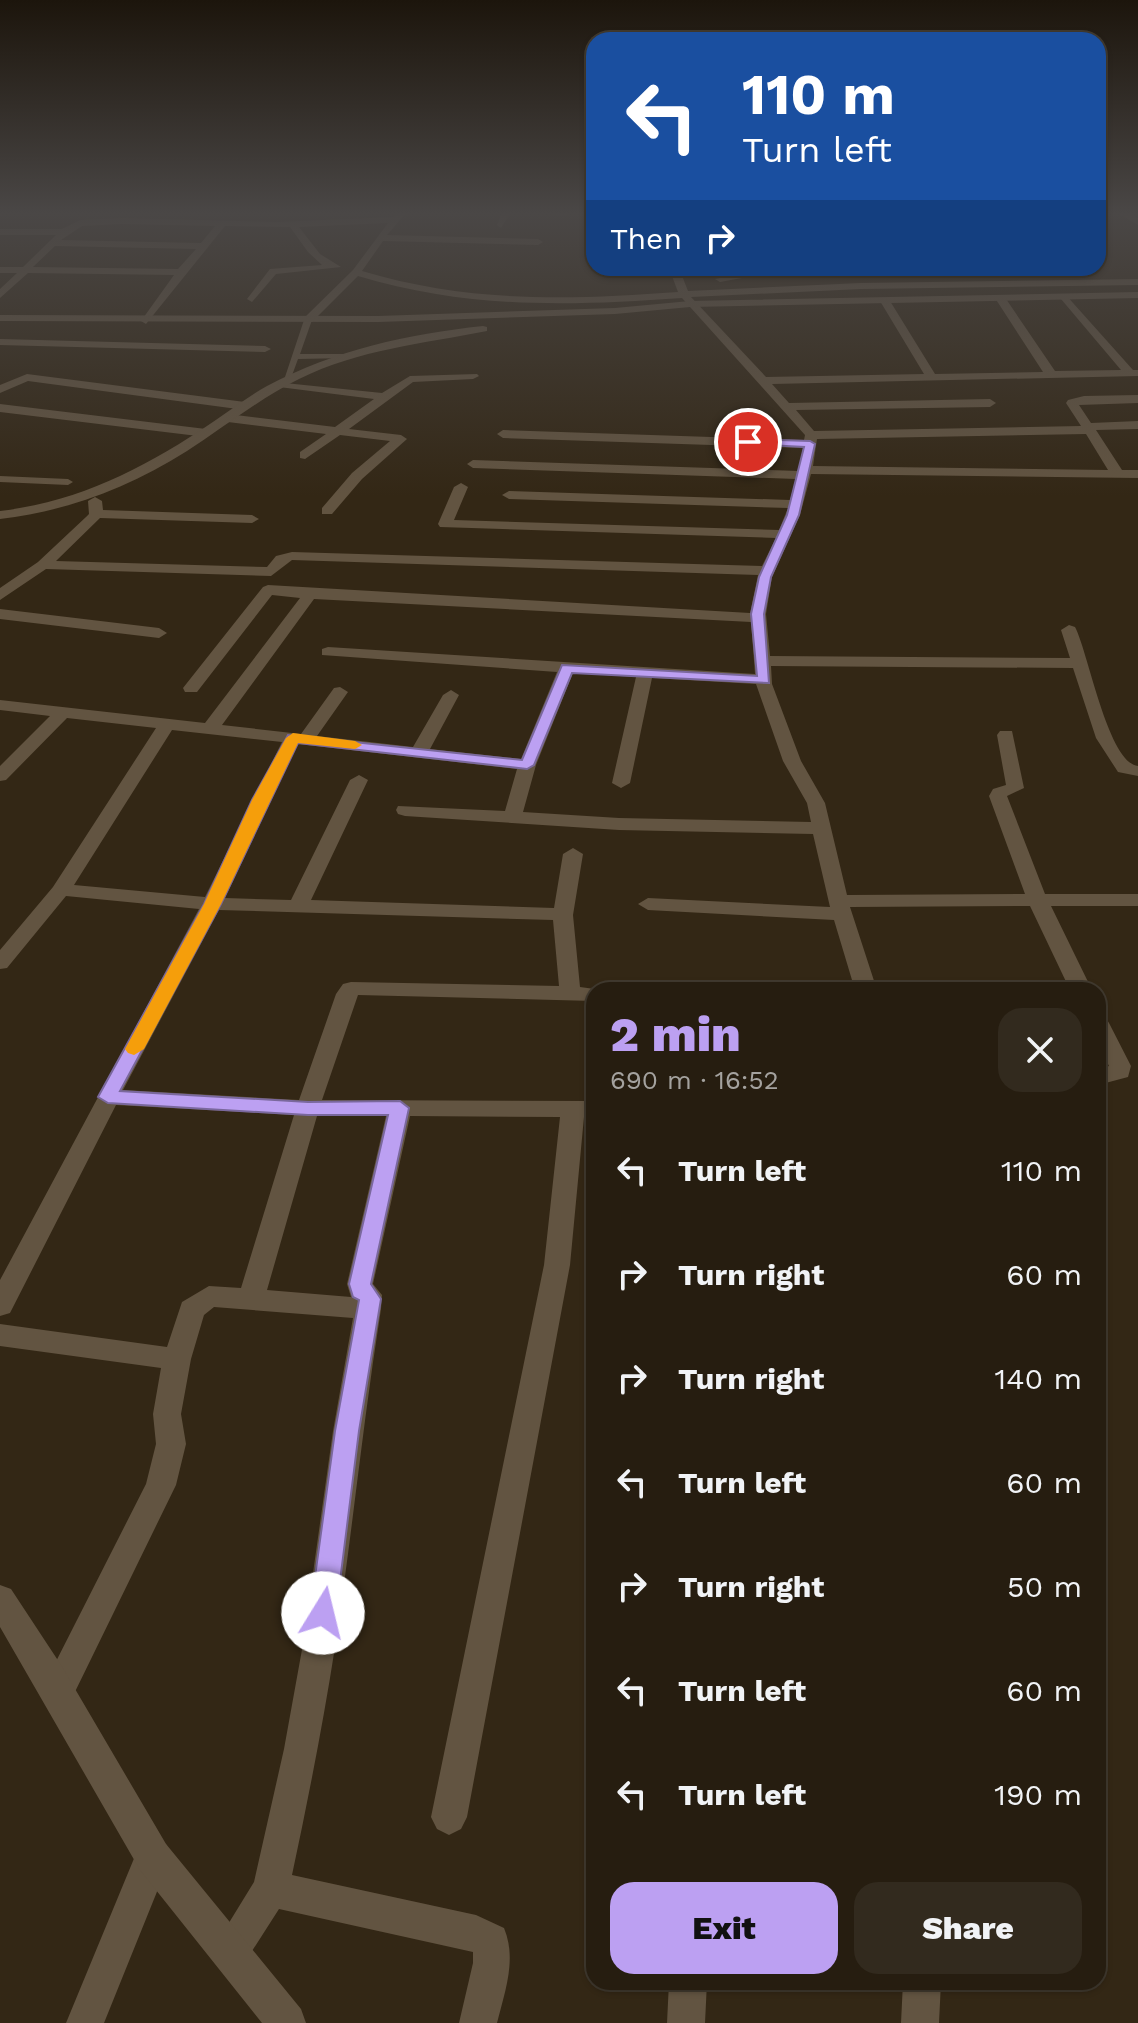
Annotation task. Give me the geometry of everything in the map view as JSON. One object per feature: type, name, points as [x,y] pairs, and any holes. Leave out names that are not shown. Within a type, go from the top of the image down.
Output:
[{"type":"street","points":[[146,321],[156,306]]},
{"type":"street","points":[[308,320],[322,306]]},
{"type":"street","points":[[0,515],[36,513],[93,496],[146,473],[245,406],[329,360],[411,339],[637,306]]},
{"type":"street","points":[[696,306],[787,407],[810,439],[796,504],[769,571],[758,618],[762,661],[764,680],[792,761],[816,803],[840,907],[863,982]]},
{"type":"street","points":[[888,306],[931,377]]},
{"type":"street","points":[[1006,306],[1050,373]]},
{"type":"street","points":[[1074,306],[1134,373]]},
{"type":"street","points":[[0,318],[308,320],[615,311]]},
{"type":"street","points":[[0,336],[21,319]]},
{"type":"street","points":[[0,342],[265,349]]},
{"type":"street","points":[[761,381],[1134,373]]},
{"type":"street","points":[[305,455],[414,377],[473,376]]},
{"type":"street","points":[[0,389],[27,377],[245,406]]},
{"type":"street","points":[[973,377],[1001,417]]},
{"type":"street","points":[[283,383],[383,397]]},
{"type":"street","points":[[1117,473],[1072,403],[1138,399]]},
{"type":"street","points":[[787,407],[1001,417],[1088,429],[1138,425]]},
{"type":"street","points":[[0,408],[206,433]]},
{"type":"street","points":[[503,434],[810,439],[1001,417]]},
{"type":"street","points":[[228,418],[401,439],[357,476],[327,511]]},
{"type":"street","points":[[473,464],[805,472],[1138,474]]},
{"type":"street","points":[[461,487],[445,524],[785,534]]},
{"type":"street","points":[[509,495],[796,504]]},
{"type":"street","points":[[93,496],[96,514]]},
{"type":"street","points":[[0,595],[43,565],[96,514],[252,519]]},
{"type":"street","points":[[271,572],[281,559],[292,556],[769,571]]},
{"type":"street","points":[[43,565],[271,572],[278,576],[191,688]]},
{"type":"street","points":[[268,590],[758,618]]},
{"type":"street","points":[[210,729],[310,594]]},
{"type":"street","points":[[0,614],[159,633]]},
{"type":"street","points":[[1069,630],[1103,731],[1120,764],[1128,770],[1138,771]]},
{"type":"street","points":[[328,652],[764,680]]},
{"type":"street","points":[[762,661],[1081,663]]},
{"type":"street","points":[[512,819],[527,765],[567,668]]},
{"type":"street","points":[[621,783],[645,673]]},
{"type":"street","points":[[0,1306],[212,904],[260,800],[300,738],[340,692]]},
{"type":"street","points":[[419,752],[451,695]]},
{"type":"street","points":[[0,705],[527,765]]},
{"type":"street","points":[[0,776],[62,713]]},
{"type":"street","points":[[0,963],[61,890],[166,725]]},
{"type":"street","points":[[1006,735],[1015,788],[998,796],[1037,899],[1077,982]]},
{"type":"street","points":[[298,906],[359,780]]},
{"type":"street","points":[[405,810],[512,819],[822,828]]},
{"type":"street","points":[[570,993],[563,915],[573,854]]},
{"type":"street","points":[[61,890],[212,904],[489,910],[563,915]]},
{"type":"street","points":[[648,904],[840,907],[1037,899],[1138,900]]},
{"type":"street","points":[[251,1300],[308,1108],[351,989],[374,987],[586,994]]},
{"type":"street","points":[[1106,1038],[1120,1072],[1106,1075]]},
{"type":"street","points":[[108,1097],[308,1108],[583,1108],[557,1265],[449,1817]]},
{"type":"street","points":[[230,1952],[271,1889],[301,1749],[368,1309],[369,1295],[361,1291],[360,1284],[400,1108]]},
{"type":"street","points":[[58,1691],[161,1485],[171,1444],[167,1414],[177,1359],[192,1309],[209,1296],[368,1309]]},
{"type":"street","points":[[0,1335],[177,1359]]},
{"type":"street","points":[[2,1611],[58,1691],[153,1857],[287,2023]]},
{"type":"street","points":[[85,2023],[153,1857]]},
{"type":"street","points":[[271,1889],[476,1934],[491,1941],[492,1963],[478,2023]]},
{"type":"street","points":[[686,2023],[688,1990]]},
{"type":"street","points":[[920,2023],[922,1990]]},
{"type":"lane","points":[[283,383],[308,320]]},
{"type":"lane","points":[[294,357],[346,356]]},
{"type":"lane","points":[[0,479],[68,482]]},
{"type":"slow traffic","points":[[134,1049],[212,904],[260,800],[293,738],[355,745]]},
{"type":"route","points":[[323,1613],[347,1431],[370,1299],[361,1291],[360,1284],[400,1108],[308,1108],[108,1097],[212,904],[260,800],[293,738],[527,765],[567,668],[764,680],[758,614],[765,577],[793,515],[810,444],[748,442]]}]
